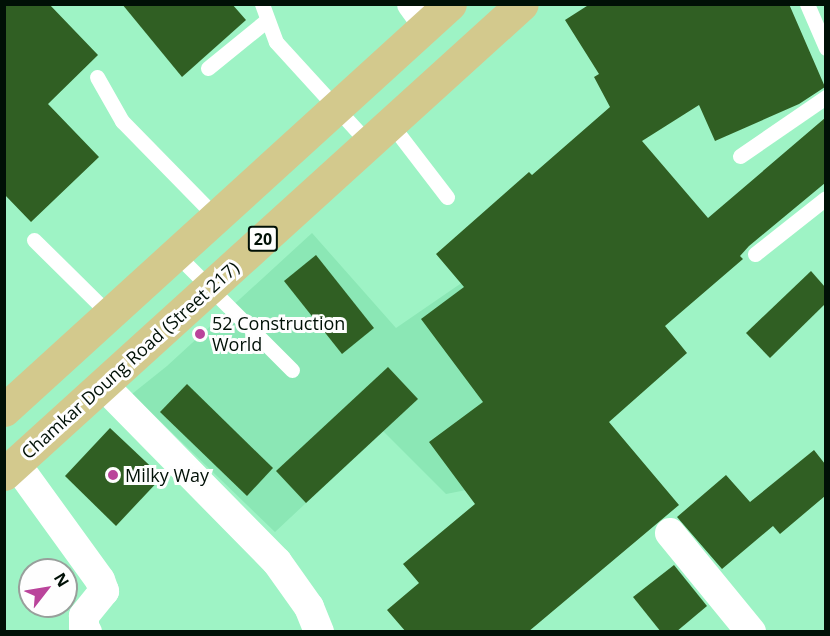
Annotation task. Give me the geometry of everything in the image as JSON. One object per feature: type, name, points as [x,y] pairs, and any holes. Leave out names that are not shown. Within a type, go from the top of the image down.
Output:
[{"type":"main road","name":"Chamkar Doung Road (Street 217)","points":[[10,469],[522,4]]},
{"type":"main road","points":[[4,410],[336,108],[430,11]]},
{"type":"street","points":[[103,385],[277,562],[309,607],[319,632]]},
{"type":"street","points":[[10,469],[100,580],[104,591],[84,616],[84,627],[87,632]]},
{"type":"street","points":[[670,533],[751,632]]},
{"type":"lane","points":[[262,4],[276,42],[336,108],[380,134],[447,197]]},
{"type":"lane","points":[[807,4],[825,48]]},
{"type":"lane","points":[[208,68],[267,20]]},
{"type":"lane","points":[[98,77],[122,121],[216,217]]},
{"type":"lane","points":[[740,156],[825,98]]},
{"type":"lane","points":[[755,254],[825,198]]},
{"type":"lane","points":[[34,240],[110,314]]},
{"type":"lane","points":[[176,254],[292,370]]},
{"type":"shaded area","points":[[312,233],[396,328],[463,282],[571,428],[507,482],[446,494],[383,431],[275,532],[132,394],[167,366]]},
{"type":"building","points":[[4,4],[49,4],[98,55],[48,104],[99,157],[31,222],[4,194]]},
{"type":"building","points":[[122,4],[232,4],[246,20],[182,77]]},
{"type":"building","points":[[590,4],[789,4],[825,87],[799,104],[715,141],[699,105],[642,141],[708,218],[825,118],[825,183],[749,246],[740,256],[743,259],[665,326],[687,353],[609,422],[679,505],[528,632],[406,632],[387,610],[419,583],[403,564],[475,504],[429,442],[483,402],[421,319],[464,287],[436,254],[529,172],[532,175],[610,107],[594,77],[599,74],[565,20]]},
{"type":"building","points":[[316,255],[374,328],[342,354],[284,281]]},
{"type":"building","points":[[811,271],[825,287],[825,304],[770,358],[746,333]]},
{"type":"building","points":[[388,367],[418,399],[306,503],[276,471]]},
{"type":"building","points":[[187,384],[273,468],[247,496],[160,412]]},
{"type":"building","points":[[110,428],[162,477],[116,526],[65,476]]},
{"type":"building","points":[[814,450],[825,464],[825,496],[780,534],[773,526],[722,569],[677,517],[726,475],[750,502]]},
{"type":"building","points":[[674,565],[707,606],[676,632],[661,632],[633,597]]},
{"type":"place","name":"52 Construction World","points":[[200,334]]},
{"type":"place","name":"Milky Way","points":[[113,475]]}]
